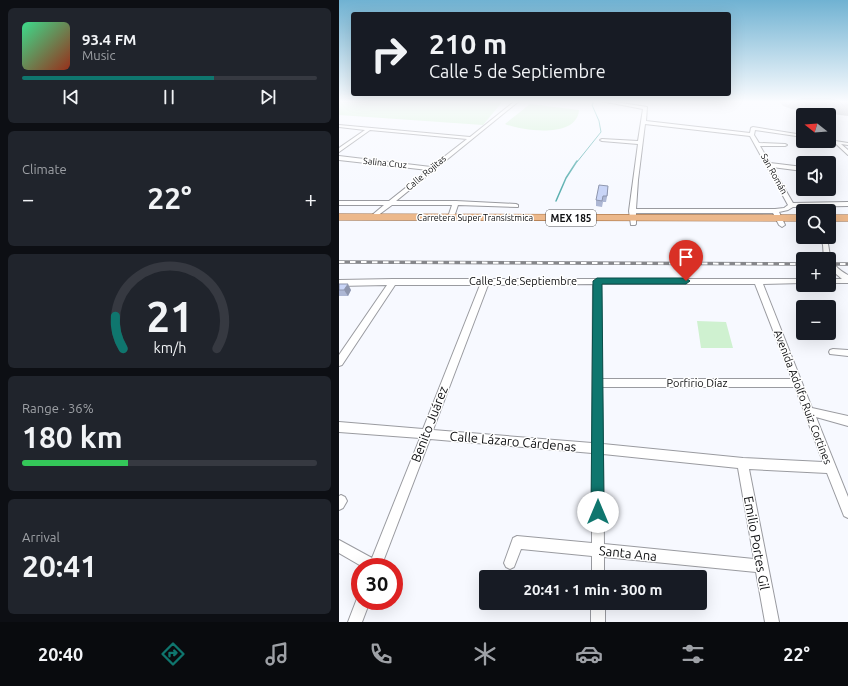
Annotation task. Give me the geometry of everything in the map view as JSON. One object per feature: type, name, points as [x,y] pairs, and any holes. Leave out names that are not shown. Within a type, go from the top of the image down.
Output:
[{"type":"main road","name":"Carretera Super Transístmica","points":[[339,217],[796,218]]},
{"type":"main road","name":"Carretera Super Transístmica","points":[[339,223],[633,218]]},
{"type":"main road","name":"Carretera Super Transístmica","points":[[779,218],[796,223]]},
{"type":"main road","points":[[836,218],[848,218]]},
{"type":"main road","points":[[836,225],[848,225]]},
{"type":"street","points":[[339,150],[367,130]]},
{"type":"street","points":[[390,130],[469,138]]},
{"type":"street","name":"Calle Rojitas","points":[[373,217],[479,130]]},
{"type":"street","points":[[642,130],[633,218],[779,218]]},
{"type":"street","points":[[711,130],[752,135],[753,130]]},
{"type":"street","points":[[766,130],[796,135]]},
{"type":"street","name":"San Román","points":[[752,135],[791,205],[779,218]]},
{"type":"street","points":[[602,140],[640,143]]},
{"type":"street","points":[[836,142],[848,144]]},
{"type":"street","points":[[836,142],[848,153]]},
{"type":"street","points":[[758,144],[785,145]]},
{"type":"street","name":"Salina Cruz","points":[[339,158],[431,169]]},
{"type":"street","points":[[770,165],[796,168]]},
{"type":"street","points":[[339,203],[456,203],[516,206]]},
{"type":"street","points":[[451,217],[456,203]]},
{"type":"street","points":[[836,204],[848,204]]},
{"type":"street","points":[[496,218],[497,205]]},
{"type":"street","points":[[791,205],[796,205]]},
{"type":"street","points":[[836,269],[848,280]]},
{"type":"street","points":[[836,281],[848,280]]},
{"type":"street","points":[[597,281],[598,570]]},
{"type":"street","name":"Avenida Adolfo Ruiz Cortines","points":[[758,281],[848,512]]},
{"type":"street","name":"Calle 5 de Septiembre","points":[[339,282],[796,281]]},
{"type":"street","points":[[339,362],[393,282]]},
{"type":"street","name":"Benito Juárez","points":[[378,558],[485,282]]},
{"type":"street","points":[[833,352],[848,353]]},
{"type":"street","name":"Porfirio Díaz","points":[[598,383],[797,383]]},
{"type":"street","points":[[808,411],[848,421]]},
{"type":"street","name":"Calle Lázaro Cárdenas","points":[[339,426],[597,448],[743,463],[830,468]]},
{"type":"street","name":"Emilio Portes Gil","points":[[743,463],[772,622]]},
{"type":"street","points":[[339,501],[341,501],[339,504]]},
{"type":"street","name":"Santa Ana","points":[[510,563],[517,542],[761,566]]},
{"type":"street","points":[[339,546],[360,558]]},
{"type":"street","points":[[355,622],[360,610]]},
{"type":"street","points":[[598,610],[598,622]]},
{"type":"green space","points":[[697,321],[726,322],[733,348],[701,348]]},
{"type":"building","points":[[599,185],[608,186],[607,196],[603,196],[602,201],[596,200]]},
{"type":"building","points":[[339,284],[348,284],[344,290],[339,290]]},
{"type":"waterway","points":[[577,162],[601,132],[601,130]]},
{"type":"waterway","points":[[556,201],[566,178],[577,161]]},
{"type":"railway","points":[[339,262],[796,264]]},
{"type":"railway","points":[[836,264],[848,264]]},
{"type":"route","points":[[598,512],[597,281],[686,281]]}]
